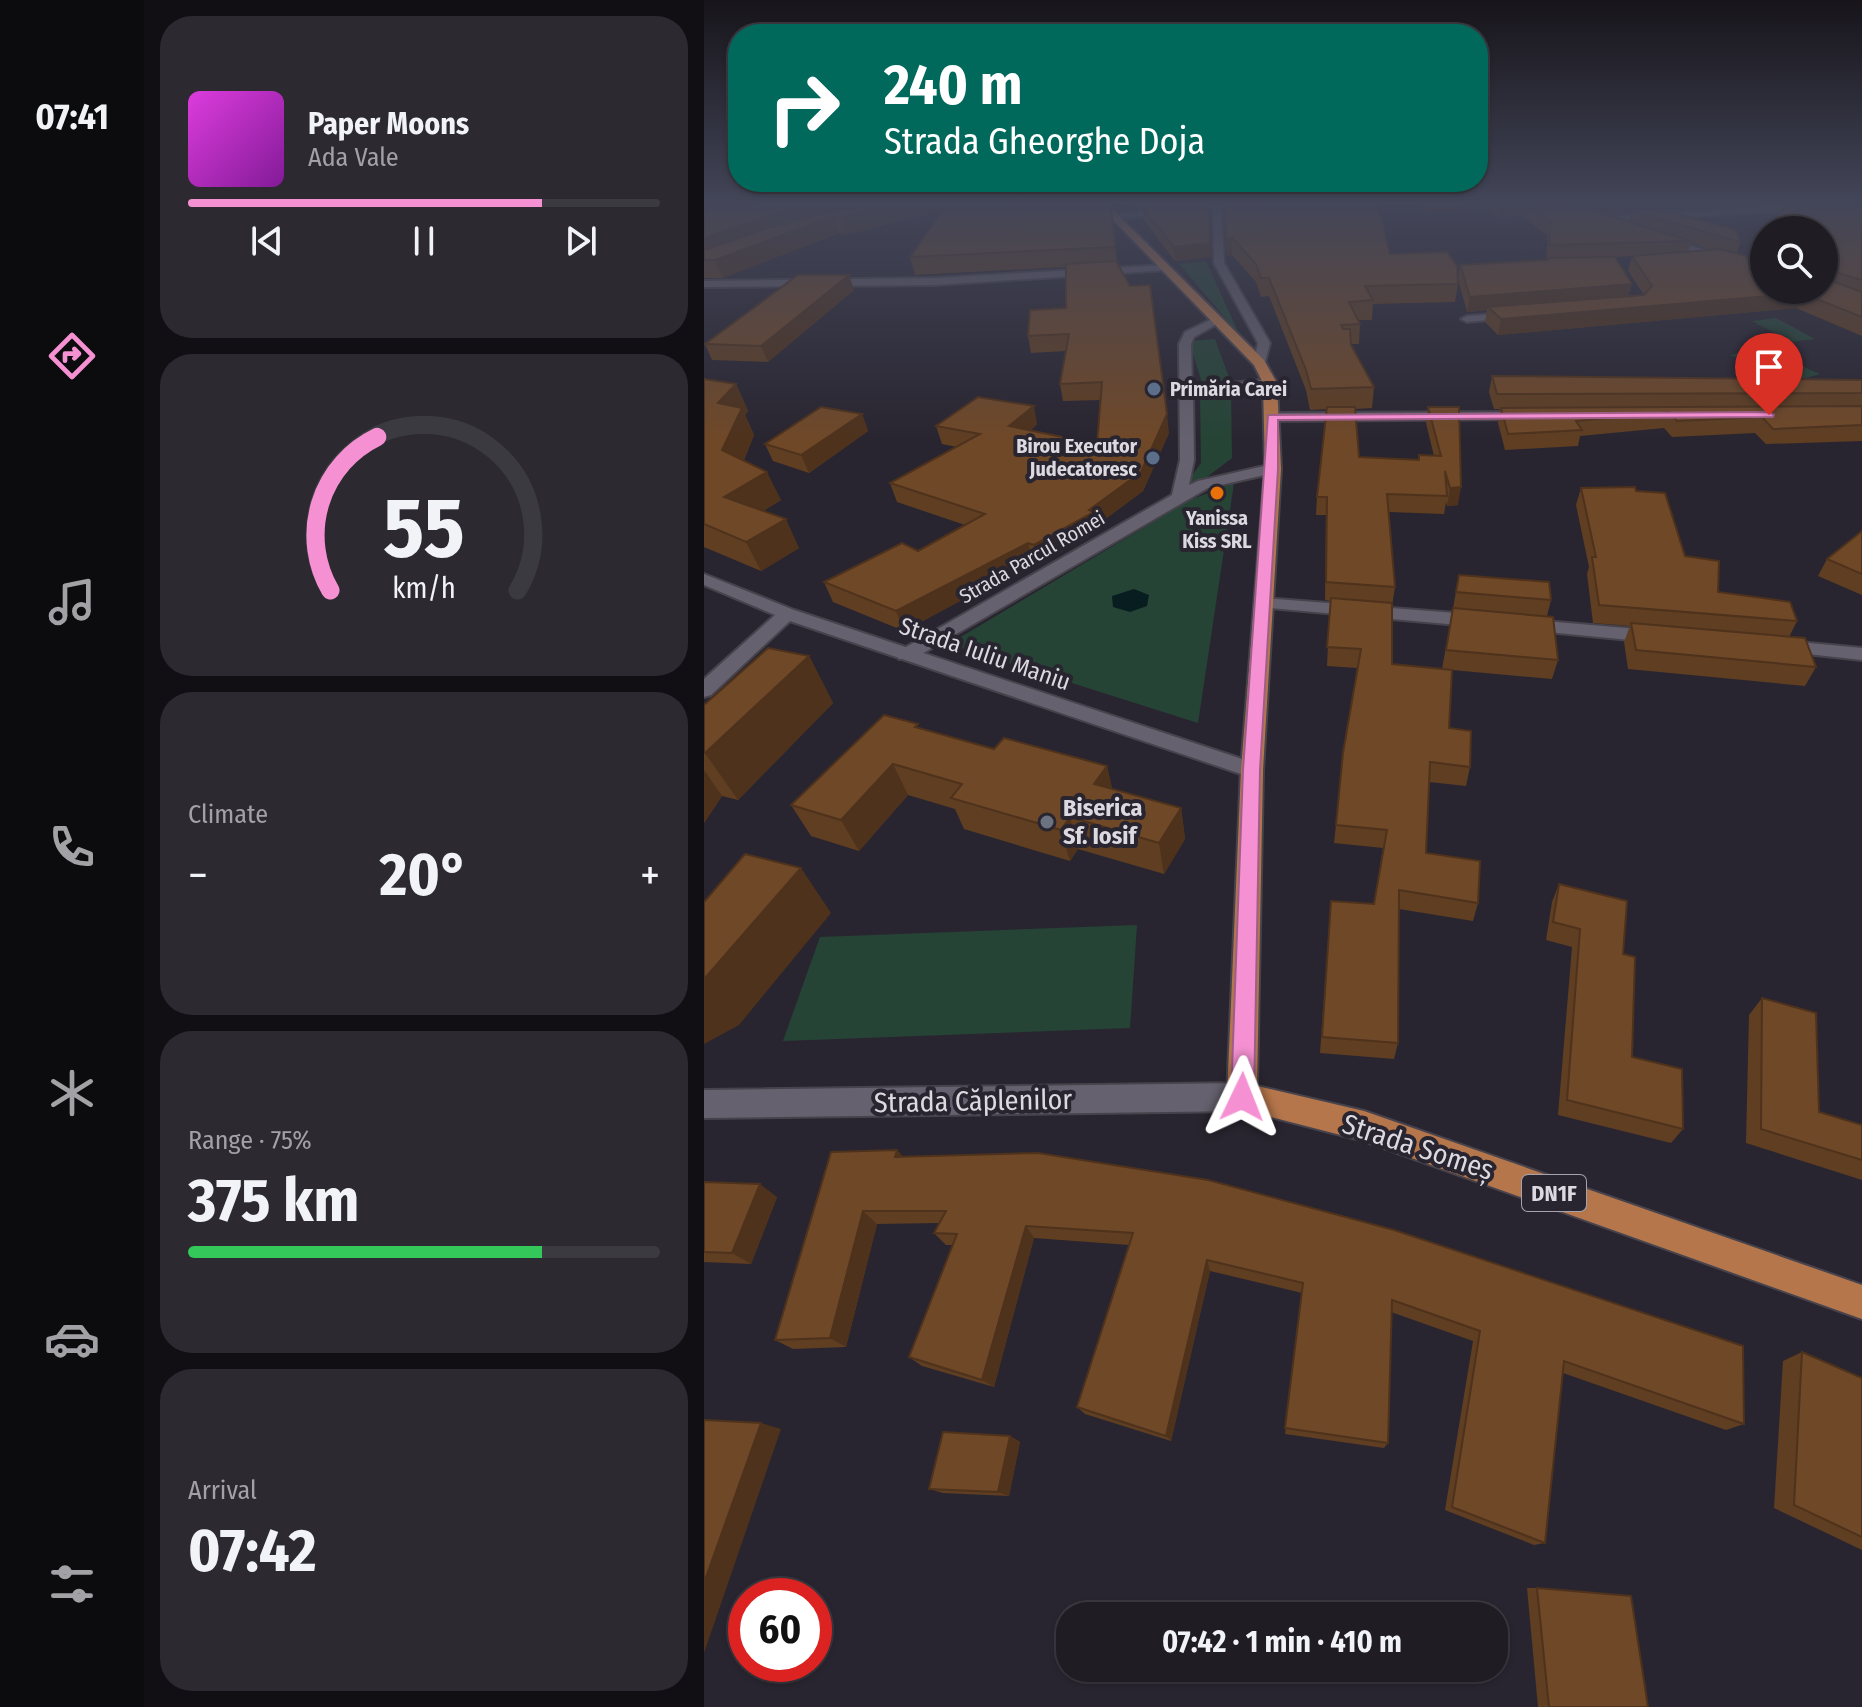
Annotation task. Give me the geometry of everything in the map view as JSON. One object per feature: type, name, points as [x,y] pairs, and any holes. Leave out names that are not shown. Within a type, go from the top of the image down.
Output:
[{"type":"main road","points":[[1177,281],[1260,363],[1270,383],[1273,469],[1252,770],[1242,1097]]},
{"type":"main road","name":"Strada Someș","points":[[1242,1097],[1364,1126],[1862,1302]]},
{"type":"street","points":[[704,284],[963,281]]},
{"type":"street","points":[[1229,281],[1264,343],[1260,363]]},
{"type":"street","points":[[1467,319],[1530,314]]},
{"type":"street","points":[[1179,498],[1187,460],[1185,344],[1189,335],[1218,320]]},
{"type":"street","points":[[1187,392],[1270,383]]},
{"type":"street","points":[[1272,417],[1551,416]]},
{"type":"street","name":"Strada Parcul Romei","points":[[906,655],[1203,484],[1273,469]]},
{"type":"street","name":"Strada Iuliu Maniu","points":[[704,579],[787,614],[1252,770]]},
{"type":"street","points":[[1264,603],[1673,638]]},
{"type":"street","points":[[704,690],[787,614]]},
{"type":"street","points":[[1752,644],[1862,654]]},
{"type":"street","name":"Strada Căplenilor","points":[[704,1104],[1242,1097]]},
{"type":"green space","points":[[1193,281],[1215,281],[1239,334]]},
{"type":"green space","points":[[1776,318],[1815,339],[1791,342],[1752,321]]},
{"type":"green space","points":[[1215,339],[1230,380],[1202,383],[1189,341]]},
{"type":"green space","points":[[1759,347],[1820,374],[1791,382],[1730,355]]},
{"type":"green space","points":[[1231,392],[1232,458],[1199,483],[1185,486],[1201,463],[1200,393]]},
{"type":"green space","points":[[1234,483],[1198,723],[949,644],[1190,500]]},
{"type":"green space","points":[[1137,925],[1130,1028],[783,1041],[820,937]]},
{"type":"shaded area","points":[[1134,589],[1149,595],[1147,606],[1130,612],[1113,607],[1112,596]]},
{"type":"building","points":[[790,281],[842,281],[761,346],[705,344]]},
{"type":"building","points":[[1066,281],[1127,281],[1130,286],[1150,285],[1167,414],[1141,472],[1089,510],[1094,512],[1034,545],[1028,543],[896,611],[824,582],[902,543],[918,551],[985,514],[890,483],[980,434],[936,426],[978,397],[1034,406],[1009,426],[1097,444],[1102,382],[1060,384],[1069,334],[1028,336],[1030,310],[1066,308]]},
{"type":"building","points":[[1270,281],[1458,281],[1458,284],[1365,286],[1373,300],[1349,302],[1360,324],[1341,325],[1343,329],[1350,329],[1351,345],[1374,387],[1311,389]]},
{"type":"building","points":[[1465,281],[1630,281],[1632,284],[1470,297]]},
{"type":"building","points":[[1648,281],[1750,281],[1750,297],[1501,319],[1488,307],[1644,295],[1652,286]]},
{"type":"building","points":[[1838,283],[1862,292],[1862,317],[1830,304],[1838,304]]},
{"type":"building","points":[[1492,376],[1862,380],[1862,393],[1497,394]]},
{"type":"building","points":[[704,379],[736,384],[718,403],[742,408],[722,450],[767,472],[724,497],[786,519],[746,542],[704,524]]},
{"type":"building","points":[[1862,406],[1862,425],[1773,429],[1762,417],[1677,421],[1669,412],[1576,421],[1582,430],[1508,434],[1501,408]]},
{"type":"building","points":[[821,407],[862,414],[801,455],[765,444]]},
{"type":"building","points":[[1327,407],[1355,407],[1359,457],[1419,460],[1419,455],[1441,456],[1428,407],[1459,407],[1461,487],[1450,488],[1445,471],[1447,496],[1387,494],[1395,587],[1326,582],[1327,497],[1317,497]]},
{"type":"building","points":[[1635,487],[1636,491],[1665,493],[1685,556],[1719,561],[1718,592],[1790,602],[1797,621],[1599,605],[1592,557],[1596,557],[1581,488]]},
{"type":"building","points":[[1862,531],[1862,574],[1827,559]]},
{"type":"building","points":[[1459,575],[1549,582],[1551,600],[1456,592]]},
{"type":"building","points":[[1331,598],[1392,603],[1392,664],[1452,670],[1449,728],[1471,731],[1470,767],[1430,762],[1426,853],[1480,861],[1478,903],[1399,890],[1398,1043],[1322,1037],[1331,901],[1374,904],[1387,830],[1336,825],[1343,753],[1361,649],[1327,647]]},
{"type":"building","points":[[1453,608],[1553,617],[1558,660],[1446,650]]},
{"type":"building","points":[[1631,623],[1805,638],[1816,667],[1636,650]]},
{"type":"building","points":[[768,648],[809,656],[704,753],[704,705]]},
{"type":"building","points":[[884,715],[994,749],[1004,738],[1107,766],[1094,784],[1181,808],[1159,843],[1070,817],[1061,830],[951,798],[962,784],[893,764],[841,820],[791,805]]},
{"type":"building","points":[[745,854],[801,868],[704,979],[704,902]]},
{"type":"building","points":[[1559,884],[1627,901],[1623,954],[1635,957],[1632,1057],[1682,1069],[1683,1129],[1567,1100],[1580,929],[1553,922]]},
{"type":"building","points":[[1762,998],[1816,1013],[1819,1112],[1862,1125],[1862,1160],[1761,1129]]},
{"type":"building","points":[[897,1150],[895,1157],[1038,1153],[1208,1180],[1394,1230],[1743,1346],[1744,1424],[1564,1361],[1545,1543],[1452,1507],[1480,1331],[1392,1300],[1388,1443],[1285,1428],[1303,1283],[1207,1260],[1166,1436],[1077,1407],[1133,1233],[1026,1226],[982,1380],[909,1357],[957,1234],[934,1233],[946,1211],[863,1211],[830,1338],[775,1340],[831,1152]]},
{"type":"building","points":[[704,1182],[760,1184],[732,1253],[704,1252]]},
{"type":"building","points":[[1802,1352],[1862,1378],[1862,1537],[1794,1505]]},
{"type":"building","points":[[704,1422],[761,1423],[704,1583]]},
{"type":"building","points":[[943,1432],[1010,1436],[998,1492],[929,1489]]},
{"type":"building","points":[[1537,1588],[1631,1596],[1648,1707],[1549,1707]]},
{"type":"place","name":"Primăria Carei","points":[[1154,389]]},
{"type":"place","name":"Birou Executor Judecatoresc","points":[[1153,458]]},
{"type":"place","name":"Yanissa Kiss SRL","points":[[1217,493]]},
{"type":"place","name":"Biserica Sf. Iosif","points":[[1047,822]]},
{"type":"route","points":[[1242,1097],[1252,770],[1273,469],[1272,417],[1769,415]]}]
